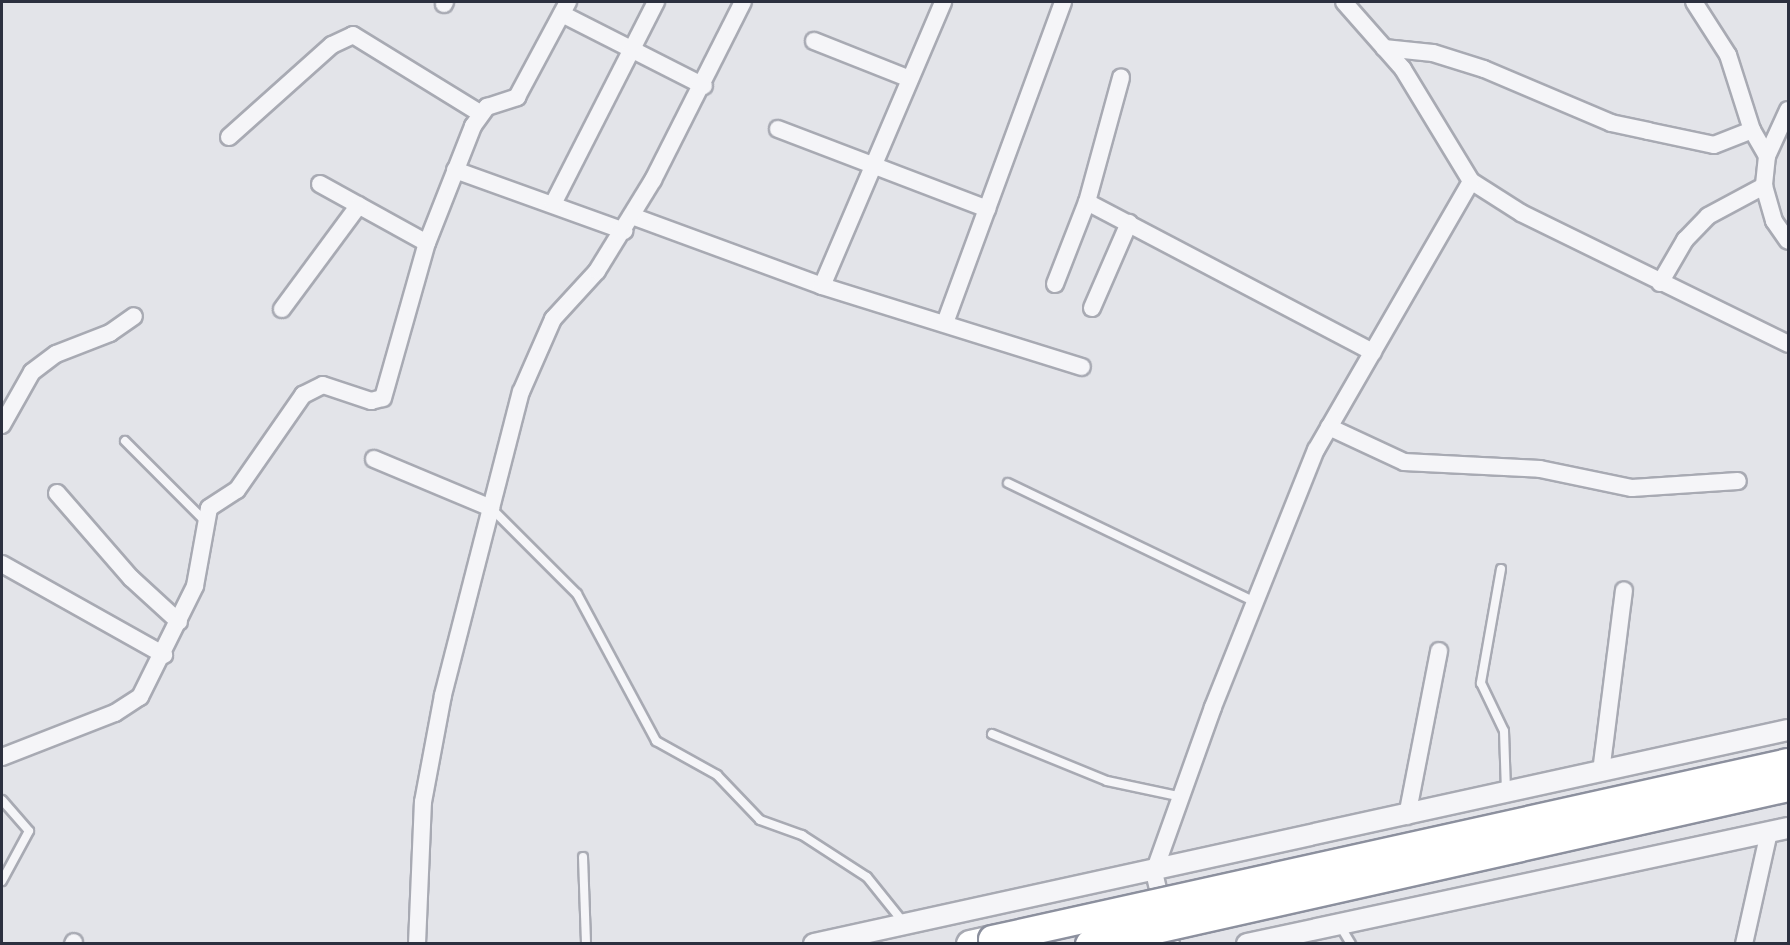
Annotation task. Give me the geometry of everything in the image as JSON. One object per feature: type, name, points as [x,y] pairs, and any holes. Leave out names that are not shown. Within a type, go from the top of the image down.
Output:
[{"type":"highway","points":[[981,941],[1788,762]]},
{"type":"highway","points":[[1089,944],[1788,787]]},
{"type":"street","points":[[553,204],[635,48],[656,2]]},
{"type":"street","points":[[417,944],[423,802],[491,508],[538,348],[553,320],[597,271],[628,224],[704,86],[743,2]]},
{"type":"street","points":[[822,286],[943,2]]},
{"type":"street","points":[[945,323],[1063,2]]},
{"type":"street","points":[[1344,2],[1384,48],[1439,120],[1471,181],[1521,213],[1788,344]]},
{"type":"street","points":[[1694,2],[1728,55],[1752,130],[1767,156]]},
{"type":"street","points":[[4,750],[115,713],[140,697],[164,655],[195,586],[213,501],[237,490],[303,395],[323,385],[371,401],[383,398],[427,243],[480,113],[517,97],[565,8],[704,86]]},
{"type":"street","points":[[229,137],[332,45],[353,36],[480,113]]},
{"type":"street","points":[[814,41],[910,79]]},
{"type":"street","points":[[1384,48],[1433,53],[1484,69],[1621,125],[1714,145],[1752,130]]},
{"type":"street","points":[[1055,284],[1087,202],[1121,78]]},
{"type":"street","points":[[1788,110],[1767,156],[1764,186],[1774,221],[1788,241]]},
{"type":"street","points":[[778,129],[987,209]]},
{"type":"street","points":[[455,170],[553,204],[628,224],[1082,367]]},
{"type":"street","points":[[1171,944],[1154,872],[1255,602],[1329,428],[1471,181]]},
{"type":"street","points":[[320,184],[427,243]]},
{"type":"street","points":[[1660,283],[1684,240],[1708,216],[1764,186]]},
{"type":"street","points":[[1087,202],[1373,352]]},
{"type":"street","points":[[282,309],[359,205]]},
{"type":"street","points":[[1092,308],[1129,223]]},
{"type":"street","points":[[2,425],[32,372],[56,354],[110,333],[134,316]]},
{"type":"street","points":[[1329,428],[1394,459],[1424,465],[1540,469],[1632,488],[1738,480]]},
{"type":"street","points":[[374,459],[491,508]]},
{"type":"street","points":[[57,493],[131,578],[179,622]]},
{"type":"street","points":[[2,564],[164,655]]},
{"type":"street","points":[[1600,772],[1624,590]]},
{"type":"street","points":[[1407,816],[1439,651]]},
{"type":"street","points":[[814,944],[1154,872],[1788,730]]},
{"type":"street","points":[[1247,944],[1779,830],[1744,944]]},
{"type":"lane","points":[[125,441],[207,523]]},
{"type":"lane","points":[[1008,483],[1255,602]]},
{"type":"lane","points":[[491,508],[578,594],[656,741],[717,775],[760,820],[802,835],[867,877],[905,924]]},
{"type":"lane","points":[[1501,569],[1481,683],[1504,731],[1506,792]]},
{"type":"lane","points":[[992,734],[1107,781],[1183,797]]},
{"type":"lane","points":[[2,800],[29,831],[2,881]]},
{"type":"lane","points":[[583,857],[586,944]]},
{"type":"lane","points":[[1339,924],[1351,944]]}]
